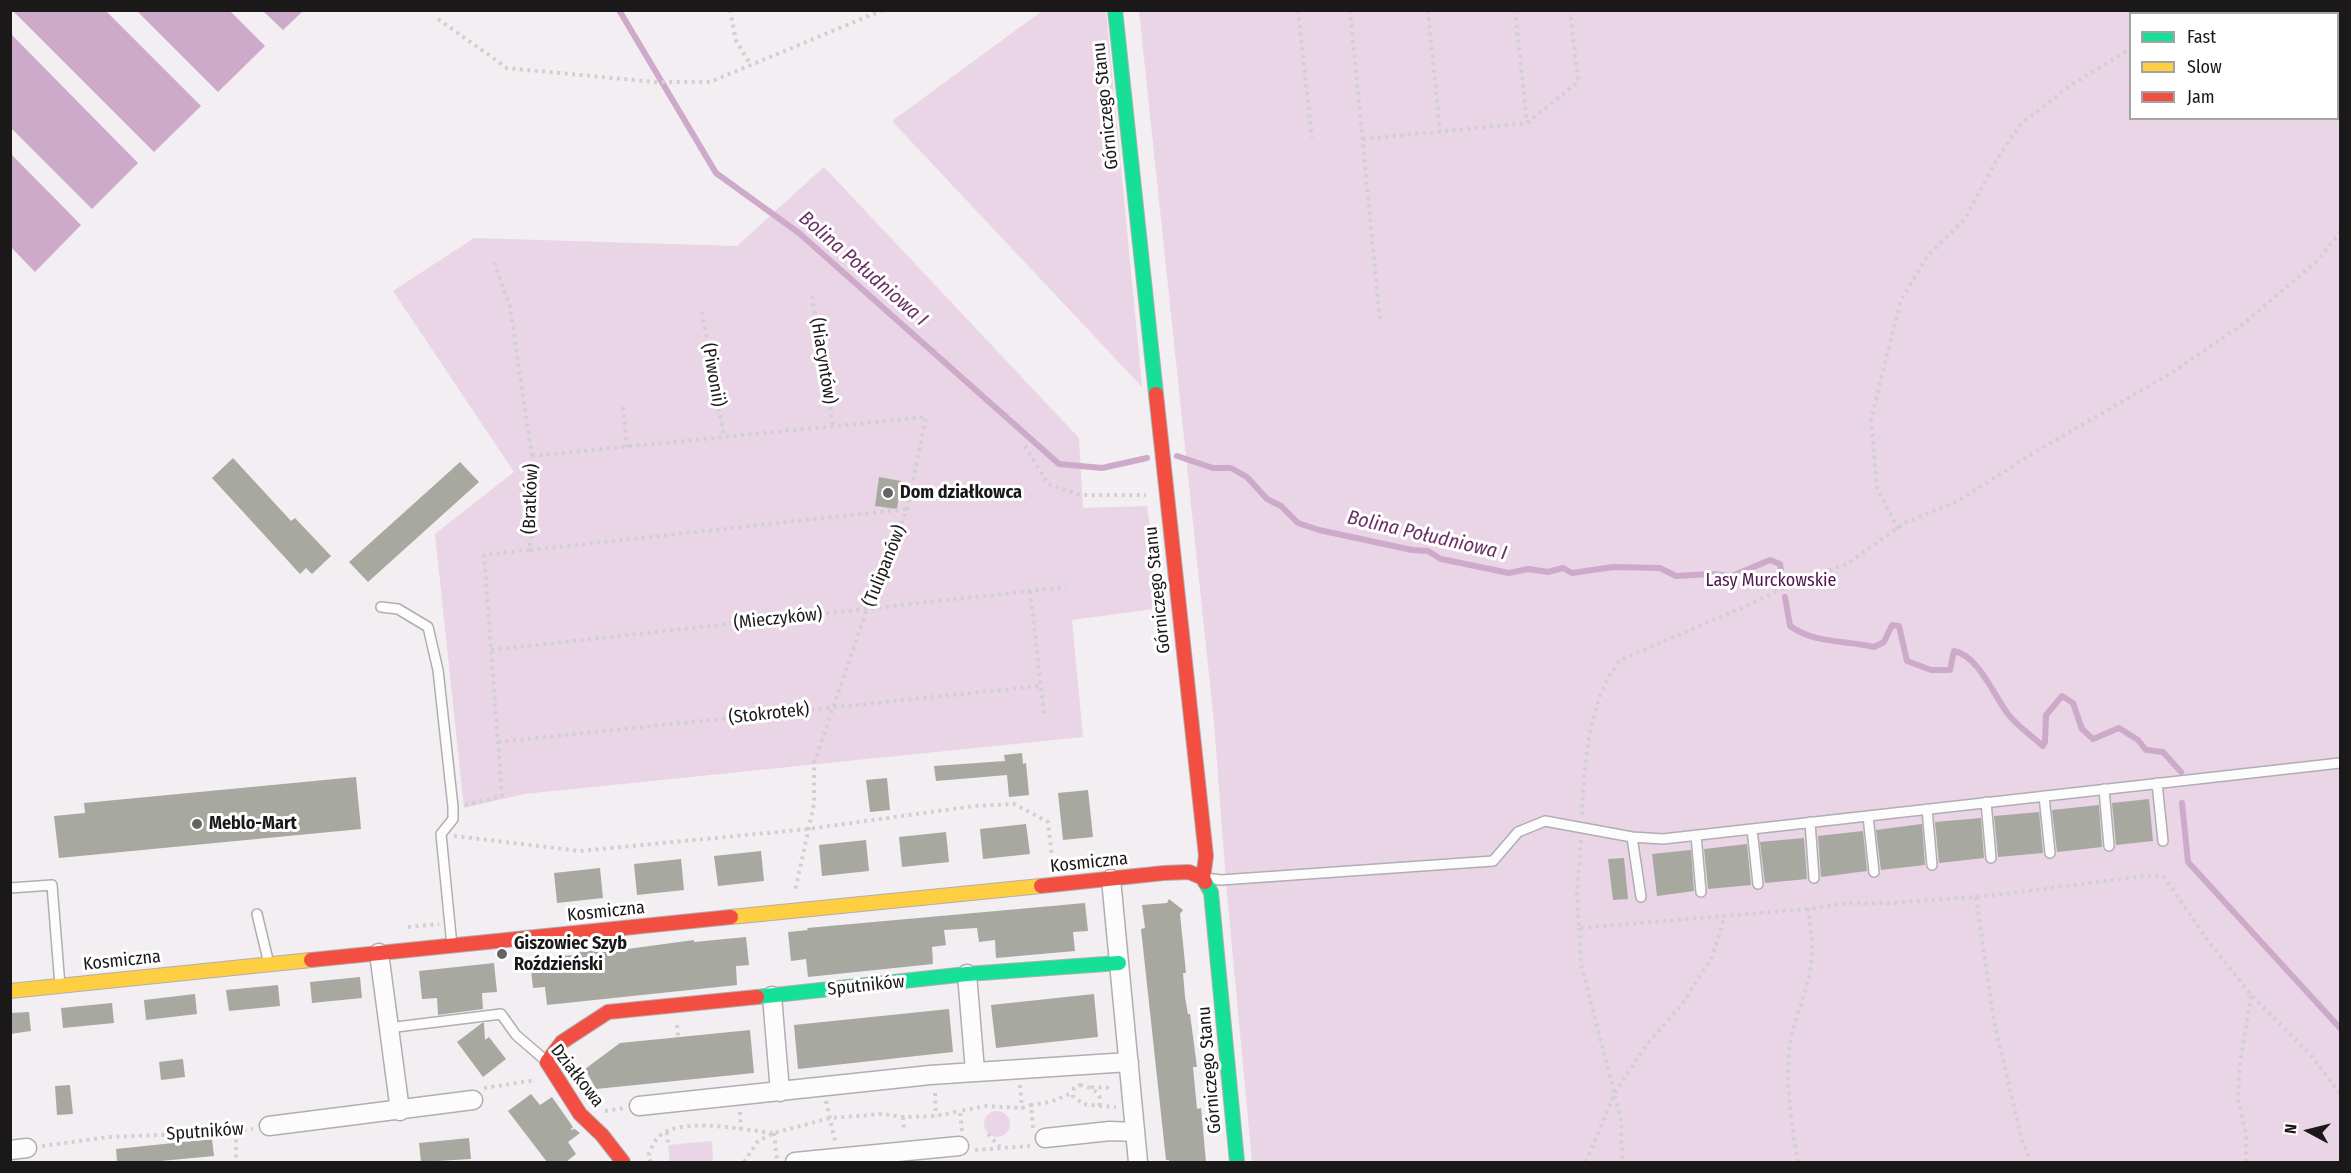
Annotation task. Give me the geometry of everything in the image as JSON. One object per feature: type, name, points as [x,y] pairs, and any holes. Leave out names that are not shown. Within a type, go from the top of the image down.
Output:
[{"type":"street","name":"Górniczego Stanu","points":[[1114,10],[1206,856],[1203,878],[1211,892],[1237,1162]]},
{"type":"street","name":"Kosmiczna","points":[[10,991],[1111,879],[1189,872],[1203,878]]},
{"type":"street","points":[[1111,879],[1138,1162]]},
{"type":"street","points":[[379,953],[400,1111]]},
{"type":"street","name":"Sputników","points":[[547,1062],[562,1042],[608,1012],[872,986],[967,974],[1119,963]]},
{"type":"street","points":[[967,974],[975,1071]]},
{"type":"street","points":[[772,996],[780,1092]]},
{"type":"street","name":"Działkowa","points":[[547,1062],[580,1114],[602,1135],[623,1162]]},
{"type":"street","points":[[639,1106],[975,1071],[1129,1062]]},
{"type":"street","name":"Sputników","points":[[269,1126],[473,1100]]},
{"type":"street","points":[[1045,1138],[1110,1131],[1135,1132]]},
{"type":"street","points":[[795,1162],[837,1157],[869,1158],[961,1148]]},
{"type":"lane","points":[[381,607],[398,609],[428,627],[438,670],[453,807],[453,819],[441,834],[452,946]]},
{"type":"lane","points":[[1203,878],[1221,880],[1492,861],[1518,832],[1545,821],[1632,837],[1663,839],[2340,763]]},
{"type":"lane","points":[[2157,783],[2163,841]]},
{"type":"lane","points":[[2104,789],[2109,846]]},
{"type":"lane","points":[[2044,796],[2050,853]]},
{"type":"lane","points":[[1986,802],[1991,858]]},
{"type":"lane","points":[[1927,809],[1932,865]]},
{"type":"lane","points":[[1868,816],[1874,872]]},
{"type":"lane","points":[[1810,822],[1814,878]]},
{"type":"lane","points":[[1752,829],[1758,884]]},
{"type":"lane","points":[[1696,835],[1701,892]]},
{"type":"lane","points":[[1632,837],[1641,897]]},
{"type":"lane","points":[[10,888],[52,885],[60,986]]},
{"type":"lane","points":[[257,914],[269,964]]},
{"type":"lane","name":"Działkowa","points":[[388,1029],[501,1014],[516,1035],[547,1062]]},
{"type":"path","points":[[730,10],[736,42],[751,65]]},
{"type":"path","points":[[438,19],[507,68],[655,82],[710,82],[883,10]]},
{"type":"path","points":[[1298,10],[1312,138]]},
{"type":"path","points":[[1350,10],[1380,320]]},
{"type":"path","points":[[1428,10],[1440,131]]},
{"type":"path","points":[[1515,10],[1527,123]]},
{"type":"path","points":[[1363,138],[1527,123],[1578,82],[1570,10]]},
{"type":"path","points":[[2230,12],[2268,10]]},
{"type":"path","points":[[1898,529],[1877,488],[1871,419],[1900,300],[1928,255],[1965,219],[1996,159],[2021,124],[2071,84],[2129,50]]},
{"type":"path","points":[[1622,1162],[1621,1120],[1581,964],[1577,895],[1586,748],[1607,676],[1620,660],[1753,603],[1803,578],[1847,564],[1906,522],[1958,501],[2035,452],[2173,372],[2243,324],[2317,261],[2340,232]]},
{"type":"path","name":"(Bratków)","points":[[453,807],[502,796],[484,555],[530,550],[532,456],[510,307],[493,259]]},
{"type":"path","name":"(Hiacyntów)","points":[[812,296],[834,426]]},
{"type":"path","name":"(Piwonii)","points":[[702,312],[723,437]]},
{"type":"path","points":[[623,407],[627,447]]},
{"type":"path","name":"(Tulipanów)","points":[[532,456],[926,417],[907,509],[867,609],[814,763],[814,804],[797,885],[788,912]]},
{"type":"path","points":[[1025,446],[1048,484],[1080,495],[1165,495]]},
{"type":"path","points":[[530,550],[907,509]]},
{"type":"path","name":"(Mieczyków)","points":[[491,650],[1066,588]]},
{"type":"path","points":[[1030,591],[1044,714]]},
{"type":"path","name":"(Stokrotek)","points":[[498,742],[1040,686]]},
{"type":"path","points":[[441,834],[580,852],[808,829],[974,806],[1014,804],[1048,822],[1055,885]]},
{"type":"path","points":[[1579,928],[1808,909],[1849,903],[1890,903],[1976,897],[2132,878],[2164,877],[2251,995],[2310,1054],[2340,1094]]},
{"type":"path","points":[[1976,897],[1994,1022],[2022,1140],[2031,1162]]},
{"type":"path","points":[[1798,1162],[1792,1128],[1789,1052],[1796,1015],[1811,966],[1812,934],[1808,909]]},
{"type":"path","points":[[1586,1162],[1614,1092],[1645,1047],[1682,1004],[1713,957],[1725,916]]},
{"type":"path","points":[[2246,1162],[2246,1135],[2238,1098],[2240,1064],[2251,995]]},
{"type":"path","points":[[473,1100],[480,1089],[538,1079],[547,1062]]},
{"type":"path","points":[[1080,1085],[1090,1087],[1099,1095],[1101,1102],[1099,1106],[1091,1106],[1083,1104],[1073,1096],[1074,1088],[1080,1085]]},
{"type":"path","points":[[826,1100],[837,1157]]},
{"type":"path","points":[[744,1162],[758,1141],[774,1133],[830,1118],[882,1114],[903,1117],[936,1116],[986,1106],[999,1109],[1022,1108],[1031,1105]]},
{"type":"path","points":[[580,1114],[639,1106]]},
{"type":"path","points":[[960,1111],[961,1148],[1037,1146],[1045,1138]]},
{"type":"path","points":[[903,1117],[904,1130]]},
{"type":"path","points":[[651,1162],[648,1156],[654,1141],[667,1131],[692,1125],[774,1133]]},
{"type":"path","name":"Sputników","points":[[19,1149],[109,1137],[236,1132],[269,1126]]},
{"type":"path","points":[[667,1131],[668,1145]]},
{"type":"path","points":[[236,1132],[236,1162]]},
{"type":"path","points":[[774,1133],[777,1162]]},
{"type":"path","points":[[988,1134],[1000,1147]]},
{"type":"green space","points":[[1042,11],[1106,11],[1142,387],[892,121]]},
{"type":"green space","name":"Lasy Murckowskie","points":[[1139,11],[2340,11],[2340,1162],[1252,1162],[1226,882],[1214,722]]},
{"type":"green space","points":[[824,167],[1079,438],[1083,508],[1147,506],[1161,608],[1072,620],[1083,737],[524,794],[464,808],[435,534],[514,472],[393,291],[474,238],[737,246]]},
{"type":"green space","points":[[997,1111],[1006,1115],[1010,1124],[1006,1133],[997,1137],[988,1133],[984,1124],[988,1115]]},
{"type":"green space","points":[[712,1141],[713,1162],[670,1162],[668,1145]]},
{"type":"shaded area","points":[[13,11],[106,11],[201,106],[154,152]]},
{"type":"shaded area","points":[[137,11],[230,11],[265,46],[218,92]]},
{"type":"shaded area","points":[[263,11],[303,11],[283,30]]},
{"type":"shaded area","points":[[11,34],[138,163],[92,209],[11,128]]},
{"type":"shaded area","points":[[11,154],[81,225],[35,272],[11,247]]},
{"type":"building","points":[[233,458],[291,521],[295,518],[331,556],[312,574],[306,568],[300,574],[212,478]]},
{"type":"building","points":[[460,462],[479,482],[368,582],[349,562]]},
{"type":"building","name":"Dom działkowca","points":[[879,477],[901,481],[897,509],[875,506]]},
{"type":"building","points":[[1022,753],[1023,764],[1026,763],[1029,795],[1009,797],[1007,775],[936,781],[934,766],[1005,761],[1004,755]]},
{"type":"building","points":[[356,777],[361,829],[59,858],[54,816],[85,813],[84,803]]},
{"type":"building","points":[[887,778],[890,810],[870,812],[866,780]]},
{"type":"building","points":[[1088,790],[1093,837],[1063,840],[1058,793]]},
{"type":"building","points":[[2149,799],[2153,841],[2116,845],[2112,803]]},
{"type":"building","points":[[2099,805],[2102,847],[2057,852],[2052,810]]},
{"type":"building","points":[[2039,812],[2043,853],[1998,857],[1994,816]]},
{"type":"building","points":[[1981,818],[1984,858],[1939,863],[1935,822]]},
{"type":"building","points":[[1026,824],[1030,854],[983,859],[980,829]]},
{"type":"building","points":[[1922,824],[1925,865],[1881,870],[1876,830]]},
{"type":"building","points":[[1863,831],[1867,871],[1821,877],[1818,836]]},
{"type":"building","points":[[946,832],[949,862],[902,867],[899,837]]},
{"type":"building","points":[[1804,838],[1807,879],[1765,883],[1760,842]]},
{"type":"building","points":[[866,840],[869,871],[822,876],[819,845]]},
{"type":"building","points":[[1747,844],[1751,885],[1708,889],[1704,849]]},
{"type":"building","points":[[1691,850],[1694,891],[1657,896],[1652,854]]},
{"type":"building","points":[[761,851],[764,881],[718,886],[714,856]]},
{"type":"building","points":[[1624,858],[1628,899],[1613,900],[1608,859]]},
{"type":"building","points":[[681,859],[684,890],[637,895],[634,864]]},
{"type":"building","points":[[600,868],[603,898],[557,903],[554,873]]},
{"type":"building","points":[[1169,899],[1183,910],[1180,914],[1186,973],[1183,973],[1185,997],[1188,1014],[1190,1014],[1197,1067],[1193,1067],[1197,1109],[1201,1108],[1206,1162],[1169,1162],[1166,1160],[1141,929],[1145,928],[1142,905],[1167,903]]},
{"type":"building","points":[[1085,903],[1088,931],[1073,932],[1075,951],[996,958],[995,940],[979,942],[977,928],[944,930],[946,945],[932,947],[933,964],[808,977],[806,959],[791,961],[788,932],[808,930],[807,928]]},
{"type":"building","points":[[746,937],[749,965],[736,966],[737,985],[547,1005],[545,987],[533,988],[530,960],[579,954],[578,952]]},
{"type":"building","points":[[494,963],[497,992],[482,993],[483,1009],[438,1015],[437,998],[422,999],[419,971]]},
{"type":"building","points":[[360,977],[362,998],[312,1003],[310,982]]},
{"type":"building","points":[[278,985],[280,1006],[229,1011],[226,990]]},
{"type":"building","points":[[195,994],[197,1014],[146,1020],[144,1000]]},
{"type":"building","points":[[1094,994],[1098,1037],[996,1048],[991,1005]]},
{"type":"building","points":[[112,1003],[114,1023],[63,1028],[61,1008]]},
{"type":"building","points":[[949,1009],[953,1052],[798,1069],[794,1025]]},
{"type":"building","points":[[29,1012],[31,1031],[10,1034],[10,1013]]},
{"type":"building","points":[[484,1023],[485,1040],[489,1037],[506,1059],[483,1077],[457,1042]]},
{"type":"building","points":[[750,1030],[754,1073],[596,1089],[585,1069],[620,1043]]},
{"type":"building","points":[[183,1059],[185,1077],[161,1080],[159,1062]]},
{"type":"building","points":[[70,1085],[73,1114],[57,1115],[55,1086]]},
{"type":"building","points":[[531,1094],[540,1105],[552,1097],[573,1127],[570,1130],[575,1129],[580,1133],[568,1142],[576,1154],[566,1162],[547,1162],[508,1111]]},
{"type":"building","points":[[469,1138],[471,1159],[421,1162],[419,1143]]},
{"type":"building","points":[[212,1139],[214,1156],[150,1162],[117,1162],[116,1149]]},
{"type":"waterway","name":"Bolina Południowa I","points":[[619,10],[716,173],[799,233],[1059,464],[1102,468],[1147,458]]},
{"type":"waterway","name":"Bolina Południowa I","points":[[1177,456],[1213,468],[1231,468],[1247,477],[1267,499],[1281,506],[1298,523],[1319,530],[1412,550],[1428,551],[1441,559],[1509,573],[1528,569],[1548,572],[1563,568],[1572,573],[1613,567],[1660,568],[1676,576],[1711,574],[1732,576],[1770,560],[1780,564],[1782,577]]},
{"type":"waterway","name":"Bolina Południowa I","points":[[1785,597],[1790,626],[1810,636],[1874,647],[1884,642],[1892,625],[1899,626],[1907,661],[1931,670],[1950,670],[1954,651],[1963,654],[1978,668],[2012,718],[2043,746],[2046,715],[2062,696],[2073,703],[2082,729],[2093,739],[2119,728],[2138,740],[2146,750],[2163,752],[2181,772]]},
{"type":"waterway","name":"Bolina Południowa I","points":[[2182,803],[2188,862],[2340,1028]]},
{"type":"traffic: fast","points":[[1115,10],[1156,394]]},
{"type":"traffic: fast","points":[[1205,882],[1211,892],[1237,1162]]},
{"type":"traffic: fast","points":[[757,997],[967,974],[1119,963]]},
{"type":"traffic: slow","points":[[731,917],[1041,886]]},
{"type":"traffic: slow","points":[[10,991],[311,960]]},
{"type":"traffic: jam","points":[[1156,394],[1206,856],[1203,878],[1205,882]]},
{"type":"traffic: jam","points":[[1041,886],[1164,873],[1189,872],[1203,878]]},
{"type":"traffic: jam","points":[[311,960],[731,917]]},
{"type":"traffic: jam","points":[[623,1162],[602,1135],[580,1114],[547,1062],[562,1042],[608,1012],[757,997]]},
{"type":"place","name":"Dom działkowca","points":[[888,493]]},
{"type":"place","name":"Meblo-Mart","points":[[197,824]]},
{"type":"place","name":"Giszowiec Szyb Roździeński","points":[[502,954]]}]
